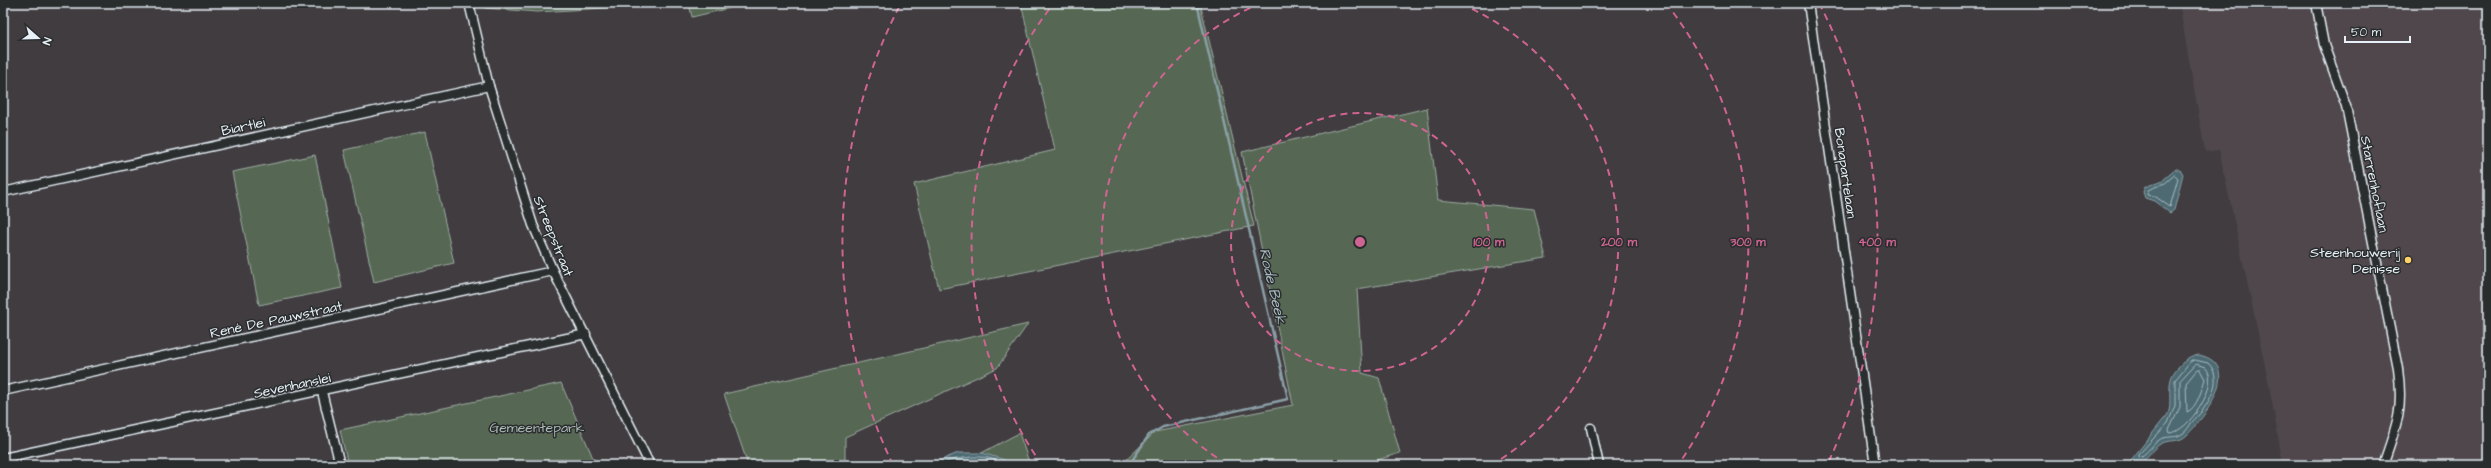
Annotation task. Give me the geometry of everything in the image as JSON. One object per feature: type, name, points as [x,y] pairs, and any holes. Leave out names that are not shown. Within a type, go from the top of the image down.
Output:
[{"type":"street","name":"Streepstraat","points":[[469,3],[489,86],[533,225],[553,271],[586,334],[650,465]]},
{"type":"street","name":"Bonapartelaan","points":[[1808,3],[1875,465]]},
{"type":"street","name":"Starrenhoflaan","points":[[2316,3],[2324,45],[2346,106],[2402,396],[2399,418],[2383,465]]},
{"type":"street","name":"Biartlei","points":[[3,192],[489,86]]},
{"type":"street","name":"René De Pauwstraat","points":[[3,391],[553,271]]},
{"type":"street","name":"Sevenhanslei","points":[[3,458],[322,392],[586,334]]},
{"type":"street","points":[[322,392],[340,465]]},
{"type":"street","points":[[1591,428],[1599,465]]},
{"type":"shaded area","points":[[2179,3],[2488,3],[2488,465],[2283,465],[2269,385],[2219,150],[2205,152]]},
{"type":"green space","points":[[484,3],[627,3],[622,7],[537,12],[485,8]]},
{"type":"green space","points":[[689,3],[733,3],[734,7],[692,17]]},
{"type":"green space","points":[[1021,3],[1200,3],[1254,226],[939,289],[914,184],[1055,150]]},
{"type":"green space","points":[[1427,108],[1438,200],[1534,209],[1546,258],[1357,289],[1362,373],[1379,378],[1400,453],[1361,465],[1121,465],[1155,432],[1293,405],[1242,152]]},
{"type":"green space","points":[[425,132],[454,263],[374,282],[344,150]]},
{"type":"green space","points":[[315,155],[342,288],[259,305],[232,172]]},
{"type":"green space","points":[[1028,324],[997,368],[845,437],[845,465],[748,465],[724,394]]},
{"type":"green space","name":"Gemeentepark","points":[[561,383],[596,465],[348,465],[340,430]]},
{"type":"green space","points":[[1019,433],[1030,465],[959,465]]},
{"type":"water","points":[[2176,169],[2180,169],[2183,174],[2174,210],[2170,213],[2154,201],[2145,198],[2143,192],[2145,187],[2163,180]]},
{"type":"water","points":[[2199,355],[2212,360],[2218,369],[2219,380],[2216,392],[2210,405],[2194,427],[2184,437],[2179,440],[2165,442],[2158,445],[2141,465],[2127,465],[2168,414],[2170,405],[2170,383],[2175,371],[2186,360]]},
{"type":"water","points":[[958,453],[982,453],[1005,460],[1004,465],[929,465]]},
{"type":"waterway","name":"Rode Beek","points":[[1129,465],[1149,435],[1163,427],[1288,399],[1197,3]]},
{"type":"place","name":"Steenhouwerij Denisse","points":[[2408,260]]}]
